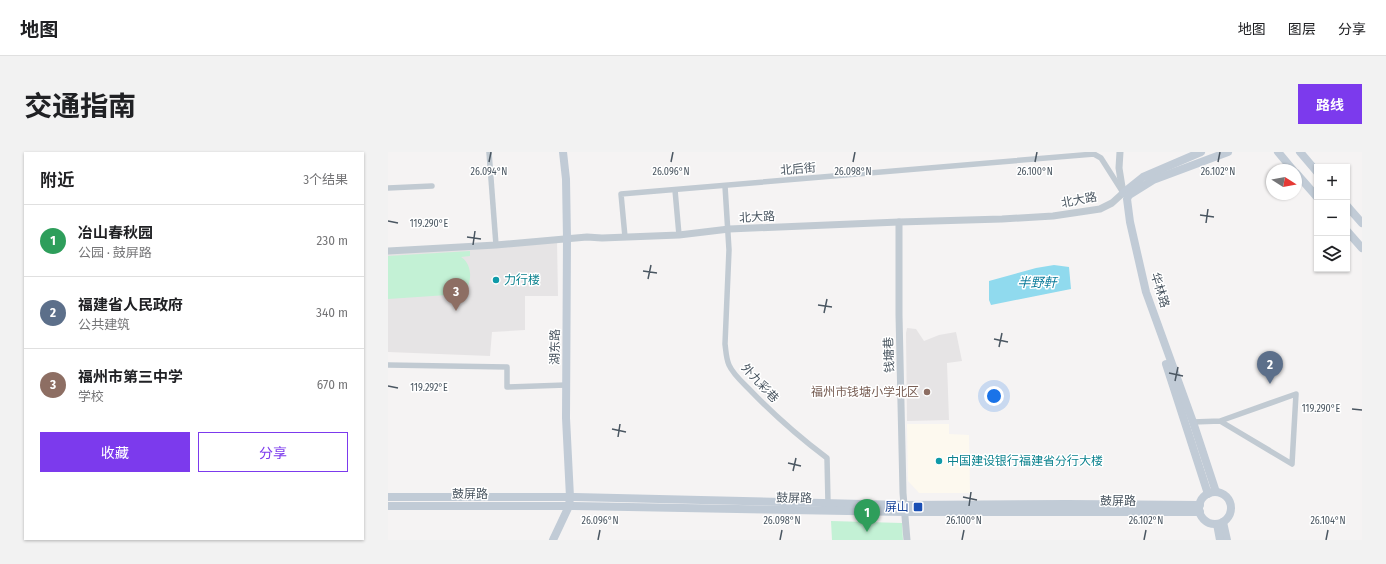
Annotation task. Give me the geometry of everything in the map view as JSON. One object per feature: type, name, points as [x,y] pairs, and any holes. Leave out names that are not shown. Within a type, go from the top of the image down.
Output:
[{"type":"main road","name":"湖东路","points":[[559,540],[572,506],[573,497],[570,239],[563,152]]},
{"type":"main road","name":"湖东路","points":[[568,152],[571,179],[566,418],[573,497]]},
{"type":"main road","points":[[1126,194],[1143,177],[1201,152]]},
{"type":"main road","points":[[1126,194],[1153,180],[1228,152]]},
{"type":"main road","points":[[1278,152],[1289,164]]},
{"type":"main road","points":[[1300,152],[1314,168]]},
{"type":"main road","points":[[1302,180],[1314,194]]},
{"type":"main road","name":"华林路","points":[[1126,194],[1130,222],[1146,292],[1193,422],[1212,493]]},
{"type":"main road","name":"华林路","points":[[1126,194],[1129,234],[1138,273],[1212,493]]},
{"type":"main road","points":[[1350,209],[1362,223]]},
{"type":"main road","points":[[1350,234],[1362,248]]},
{"type":"main road","points":[[1220,523],[1206,521],[1200,509],[1201,500],[1212,493],[1223,494],[1227,497],[1231,506],[1229,515],[1220,523],[1220,540]]},
{"type":"main road","name":"鼓屏路","points":[[388,497],[573,497],[828,503],[904,509]]},
{"type":"main road","name":"鼓屏路","points":[[388,506],[904,509],[1067,504],[1200,509]]},
{"type":"main road","name":"湖东路","points":[[554,540],[572,506]]},
{"type":"main road","points":[[1220,523],[1227,540]]},
{"type":"street","points":[[489,152],[496,245]]},
{"type":"street","points":[[1120,152],[1119,168],[1126,194]]},
{"type":"street","name":"北后街","points":[[625,237],[621,194],[1094,154],[1101,158],[1126,194]]},
{"type":"street","points":[[388,188],[432,186]]},
{"type":"street","name":"外九彩巷","points":[[725,186],[729,229],[725,344],[729,366],[778,418],[803,440],[827,458],[828,503]]},
{"type":"street","points":[[675,190],[679,235]]},
{"type":"street","name":"北大路","points":[[388,251],[496,245],[587,237],[602,238],[679,235],[729,229],[959,221],[1053,216],[1100,209],[1126,194]]},
{"type":"street","name":"钱塘巷","points":[[900,222],[899,315],[904,509],[907,540]]},
{"type":"street","points":[[388,365],[507,367],[507,387],[566,385]]},
{"type":"street","points":[[1193,422],[1220,421],[1296,394],[1292,464],[1220,421]]},
{"type":"shaded area","points":[[557,241],[558,296],[525,296],[525,330],[492,332],[490,356],[388,352],[388,253]]},
{"type":"shaded area","name":"福州市钱塘小学北区","points":[[907,328],[916,329],[924,341],[939,335],[956,332],[962,361],[947,363],[949,420],[907,421]]},
{"type":"shaded area","points":[[907,424],[949,424],[949,434],[969,435],[970,493],[919,493],[908,481]]},
{"type":"green space","points":[[470,251],[470,256],[461,257],[468,264],[470,275],[470,280],[466,290],[462,294],[388,299],[388,256]]},
{"type":"green space","points":[[831,521],[902,523],[903,540],[832,540]]},
{"type":"water","name":"半野軒","points":[[1054,265],[1069,267],[1071,289],[991,305],[989,300],[989,281],[1036,268]]},
{"type":"place","name":"力行楼","points":[[496,280]]},
{"type":"place","name":"福州市第三中学","points":[[456,311]]},
{"type":"place","name":"福建省人民政府","points":[[1270,384]]},
{"type":"place","name":"福州市钱塘小学北区","points":[[927,392]]},
{"type":"place","name":"中国建设银行福建省分行大楼","points":[[939,461]]},
{"type":"place","name":"屏山","points":[[918,507]]},
{"type":"place","name":"冶山春秋园","points":[[867,532]]}]
